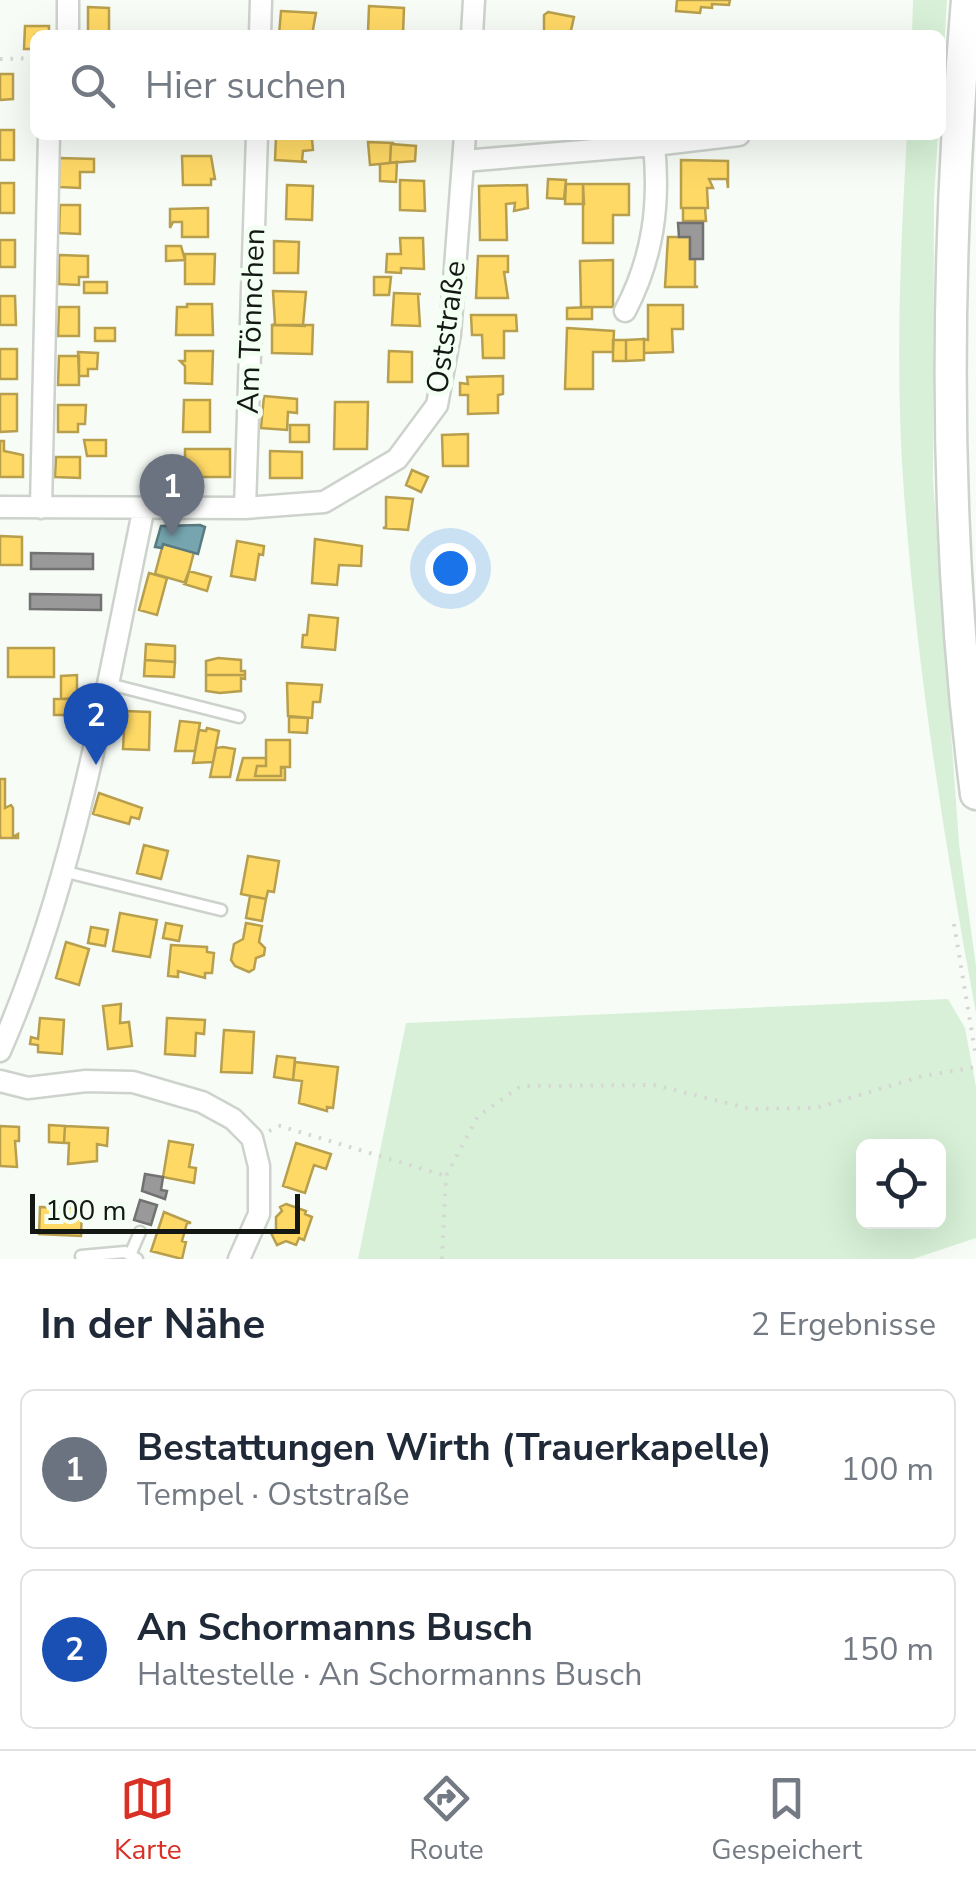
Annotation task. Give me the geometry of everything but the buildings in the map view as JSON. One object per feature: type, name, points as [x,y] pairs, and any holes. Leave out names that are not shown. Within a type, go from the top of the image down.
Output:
[{"type":"main road","points":[[967,0],[953,292],[954,452],[958,601],[976,794]]},
{"type":"street","points":[[68,0],[68,30]]},
{"type":"street","points":[[260,30],[262,0]]},
{"type":"street","points":[[472,30],[474,0]]},
{"type":"street","points":[[41,508],[49,140]]},
{"type":"street","name":"Am Tönnchen","points":[[246,508],[257,140]]},
{"type":"street","name":"Oststraße","points":[[0,507],[246,508],[324,502],[397,459],[436,405],[450,334],[465,140]]},
{"type":"street","points":[[464,161],[696,140]]},
{"type":"street","points":[[626,311],[654,234],[658,189],[654,145]]},
{"type":"street","points":[[0,1051],[29,984],[62,871],[108,684],[144,508]]},
{"type":"street","points":[[0,1081],[28,1088],[86,1081],[134,1082],[202,1102],[233,1120],[252,1138],[259,1166],[259,1214],[239,1259]]},
{"type":"lane","points":[[108,684],[239,716]]},
{"type":"lane","points":[[62,871],[221,910]]},
{"type":"lane","points":[[81,1256],[125,1252],[134,1257],[140,1232]]},
{"type":"path","points":[[0,59],[30,58]]},
{"type":"path","points":[[954,924],[976,1056]]},
{"type":"path","points":[[442,1259],[446,1176],[478,1116],[521,1086],[654,1085],[751,1108],[816,1108],[923,1076],[976,1067]]},
{"type":"path","points":[[252,1138],[280,1126],[446,1176]]},
{"type":"green space","points":[[913,0],[947,0],[945,30],[912,30]]},
{"type":"green space","points":[[907,140],[938,140],[933,479],[959,844],[976,966],[976,1013],[953,884],[916,624],[900,404]]},
{"type":"green space","points":[[948,999],[965,1028],[976,1087],[976,1238],[913,1259],[358,1259],[406,1023]]},
{"type":"place","name":"Bestattungen Wirth (Trauerkapelle)","points":[[172,536]]},
{"type":"place","name":"An Schormanns Busch","points":[[96,765]]}]
